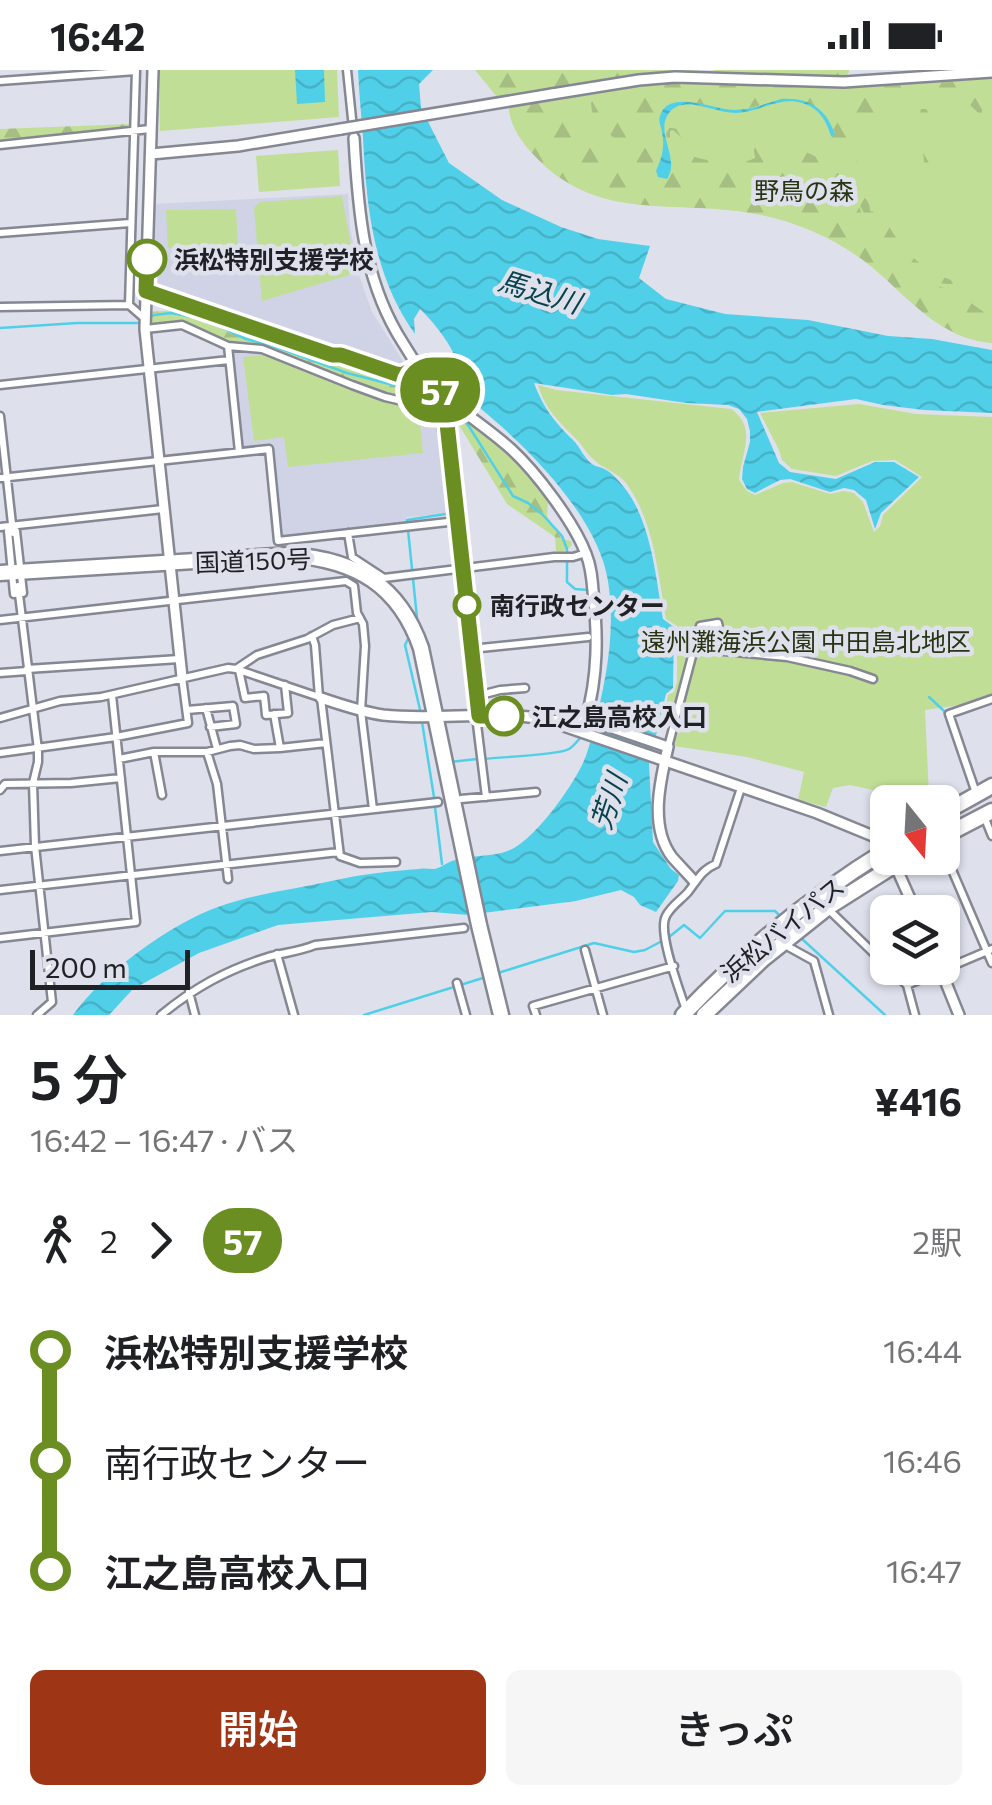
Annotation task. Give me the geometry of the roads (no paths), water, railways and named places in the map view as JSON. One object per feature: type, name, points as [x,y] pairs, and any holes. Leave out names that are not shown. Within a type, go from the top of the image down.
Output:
[{"type":"highway","name":"国道150号","points":[[13,576],[292,555],[325,558],[363,574],[387,592],[416,635],[464,854],[472,927],[498,1015]]},
{"type":"highway","points":[[960,803],[992,786]]},
{"type":"highway","points":[[960,828],[988,813]]},
{"type":"highway","name":"浜松バイパス","points":[[704,1015],[848,874],[870,860]]},
{"type":"highway","name":"浜松バイパス","points":[[797,922],[827,908],[876,875]]},
{"type":"highway","name":"浜松バイパス","points":[[684,1013],[784,937]]},
{"type":"street","points":[[0,80],[136,70],[129,305],[145,324],[182,325],[228,346],[262,348],[385,397],[440,410],[442,430],[448,432]]},
{"type":"street","points":[[0,754],[188,723],[145,324],[154,70]]},
{"type":"street","points":[[346,70],[360,223],[374,282],[393,327],[444,396],[518,456],[547,492],[586,553],[597,650],[596,677],[586,719]]},
{"type":"street","points":[[151,154],[238,146],[640,80],[675,77],[833,82],[992,72]]},
{"type":"street","points":[[0,145],[150,129]]},
{"type":"street","points":[[0,233],[130,223]]},
{"type":"street","points":[[146,291],[396,374],[419,366]]},
{"type":"street","points":[[0,308],[129,305]]},
{"type":"street","points":[[228,346],[239,452]]},
{"type":"street","points":[[0,384],[229,360]]},
{"type":"street","points":[[444,396],[486,797]]},
{"type":"street","points":[[0,416],[3,478],[12,529]]},
{"type":"street","points":[[3,478],[269,448],[278,541],[457,521]]},
{"type":"street","points":[[0,527],[12,529],[164,509]]},
{"type":"street","points":[[12,529],[8,532],[17,615],[21,618]]},
{"type":"street","points":[[350,532],[354,554]]},
{"type":"street","points":[[350,532],[352,557],[384,578],[573,558],[586,553]]},
{"type":"street","points":[[13,576],[38,750],[33,783],[35,846],[52,1002],[37,1015]]},
{"type":"street","points":[[357,576],[365,646],[362,711],[373,809]]},
{"type":"street","points":[[0,620],[346,581],[354,586],[357,614],[361,618]]},
{"type":"street","points":[[238,669],[257,655],[312,636],[333,624],[361,618]]},
{"type":"street","points":[[692,886],[670,855],[659,828],[663,760],[700,626],[718,623],[724,651],[787,657],[873,679]]},
{"type":"street","points":[[312,636],[340,856],[360,864],[396,862]]},
{"type":"street","points":[[472,649],[588,637]]},
{"type":"street","points":[[0,673],[181,659]]},
{"type":"street","points":[[238,669],[245,698],[264,696],[266,715],[288,713],[285,685]]},
{"type":"street","points":[[0,718],[60,701],[112,695],[182,677],[238,669],[320,698],[386,715],[543,719],[870,835]]},
{"type":"street","points":[[476,696],[526,688]]},
{"type":"street","points":[[0,938],[136,922],[112,695]]},
{"type":"street","points":[[976,794],[949,714],[992,700]]},
{"type":"street","points":[[186,710],[233,706],[236,724],[210,728]]},
{"type":"street","points":[[206,708],[217,749]]},
{"type":"street","points":[[274,714],[280,748]]},
{"type":"street","points":[[543,719],[586,719],[668,747]]},
{"type":"street","points":[[119,760],[154,752],[326,743]]},
{"type":"street","points":[[154,752],[162,795]]},
{"type":"street","points":[[208,752],[217,784],[228,879]]},
{"type":"street","points":[[0,790],[4,784],[120,778]]},
{"type":"street","points":[[684,1013],[663,923],[709,866],[716,864],[741,788]]},
{"type":"street","points":[[462,798],[536,792]]},
{"type":"street","points":[[0,851],[438,802]]},
{"type":"street","points":[[988,813],[992,836]]},
{"type":"street","points":[[0,890],[339,852]]},
{"type":"street","points":[[955,875],[990,950],[992,963]]},
{"type":"street","points":[[827,908],[870,950]]},
{"type":"street","points":[[160,1015],[218,975],[277,954],[315,945],[472,927]]},
{"type":"street","points":[[784,937],[814,961],[829,1015]]},
{"type":"street","points":[[586,950],[603,1015]]},
{"type":"street","points":[[960,962],[990,950]]},
{"type":"street","points":[[277,954],[294,1015]]},
{"type":"street","points":[[536,1015],[534,1006],[674,966]]},
{"type":"street","points":[[907,985],[915,1015]]},
{"type":"street","points":[[947,985],[959,1015]]},
{"type":"street","points":[[458,986],[466,1015]]},
{"type":"street","points":[[189,992],[195,1015]]},
{"type":"water","points":[[295,70],[324,70],[325,102],[297,104]]},
{"type":"water","points":[[358,70],[433,70],[419,84],[421,108],[449,163],[502,200],[561,227],[598,239],[650,246],[639,278],[666,299],[725,314],[808,320],[992,350],[992,413],[924,410],[856,399],[757,412],[779,463],[790,472],[836,479],[875,462],[894,462],[919,477],[881,513],[875,529],[866,500],[854,490],[830,492],[790,479],[755,493],[747,489],[742,479],[750,431],[739,409],[534,383],[550,414],[587,459],[613,475],[632,500],[651,549],[663,619],[674,627],[673,688],[666,694],[649,764],[653,842],[679,875],[656,912],[621,890],[576,901],[468,915],[432,912],[278,925],[199,953],[133,989],[109,1015],[73,1015],[101,983],[138,952],[179,925],[218,907],[356,876],[434,869],[455,860],[514,848],[561,800],[588,749],[602,694],[610,638],[608,581],[601,555],[588,528],[551,476],[461,393],[463,383],[457,359],[435,326],[420,309],[414,319],[415,334],[402,314],[383,271],[368,203]]},
{"type":"water","points":[[781,99],[800,100],[816,106],[835,135],[831,136],[817,111],[793,101],[735,113],[682,105],[665,120],[671,163],[667,179],[658,177],[663,142],[659,118],[672,103],[692,102],[740,110]]},
{"type":"waterway","points":[[147,319],[171,313],[193,317],[347,373],[436,396],[441,403]]},
{"type":"waterway","points":[[0,328],[140,323]]},
{"type":"waterway","points":[[449,413],[468,425],[513,496],[542,514],[562,536],[567,549],[567,582],[575,589],[588,590]]},
{"type":"waterway","points":[[415,623],[407,520],[446,514],[449,510],[440,432]]},
{"type":"waterway","points":[[410,635],[405,645],[421,714]]},
{"type":"waterway","points":[[929,697],[944,711],[971,789]]},
{"type":"waterway","points":[[422,722],[434,797]]},
{"type":"waterway","points":[[485,759],[563,751],[581,737]]},
{"type":"waterway","points":[[450,762],[477,759]]},
{"type":"waterway","points":[[435,807],[442,864]]},
{"type":"waterway","points":[[669,937],[684,925],[700,938],[725,911],[775,911],[782,918]]},
{"type":"waterway","points":[[801,938],[885,1015]]},
{"type":"waterway","points":[[498,973],[594,943],[634,952],[662,941]]},
{"type":"waterway","points":[[364,1015],[486,977]]},
{"type":"tunnel","points":[[13,533],[17,572]]},
{"type":"place","name":"浜松特別支援学校","points":[[147,259]]},
{"type":"place","name":"南行政センター","points":[[467,605]]},
{"type":"place","name":"江之島高校入口","points":[[504,716]]},
{"type":"park label","name":"野鳥の森","points":[[804,190]]},
{"type":"park label","name":"遠州灘海浜公園 中田島北地区","points":[[806,641]]},
{"type":"water label","name":"馬込川","points":[[540,291]]},
{"type":"water label","name":"芳川","points":[[608,801]]}]
